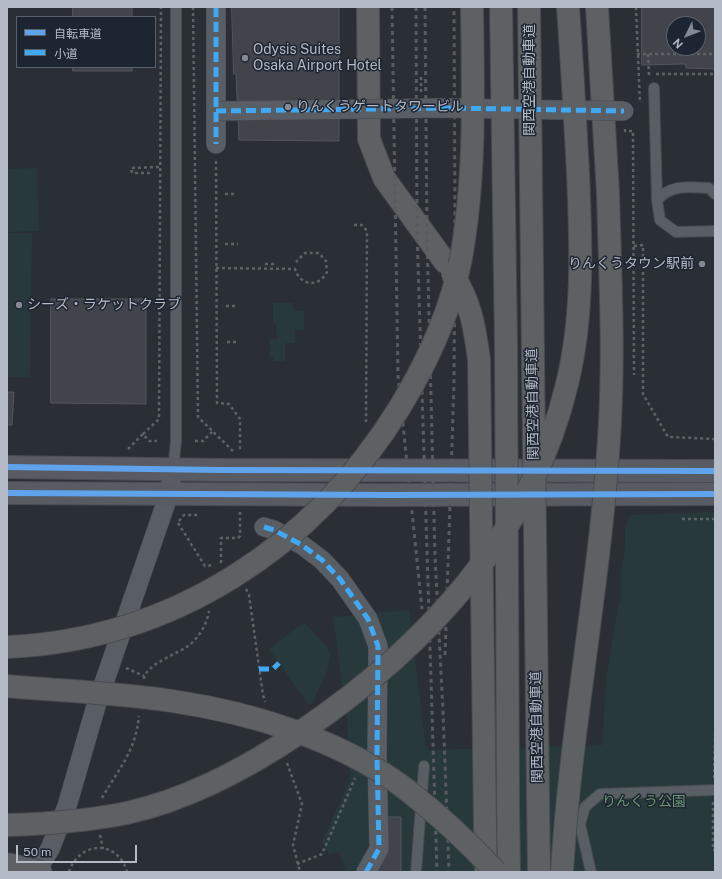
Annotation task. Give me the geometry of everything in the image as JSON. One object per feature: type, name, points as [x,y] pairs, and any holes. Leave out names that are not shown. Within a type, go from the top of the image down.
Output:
[{"type":"highway","points":[[368,7],[369,140],[384,178],[445,262],[463,290],[473,317],[479,359],[486,872]]},
{"type":"highway","points":[[7,647],[33,646],[82,639],[127,627],[170,611],[212,590],[255,563],[293,534],[328,501],[352,474],[383,433],[414,385],[435,342],[449,304],[461,259],[472,159],[472,7]]},
{"type":"highway","name":"関西空港自動車道","points":[[501,7],[506,344],[509,872]]},
{"type":"highway","name":"関西空港自動車道","points":[[529,7],[539,872]]},
{"type":"highway","points":[[7,824],[80,820],[128,813],[176,798],[210,784],[250,764],[321,718],[387,666],[443,612],[492,551],[514,518],[544,457],[557,421],[568,383],[574,347],[579,308],[581,250],[568,7]]},
{"type":"highway","points":[[562,872],[576,731],[605,484],[610,423],[612,350],[608,193],[597,7]]},
{"type":"highway","points":[[7,686],[173,701],[233,712],[288,728],[342,751],[406,789],[447,822],[496,872]]},
{"type":"highway","points":[[7,864],[34,872]]},
{"type":"street","points":[[216,7],[216,144]]},
{"type":"street","points":[[216,111],[447,108],[624,111]]},
{"type":"street","points":[[7,467],[173,470],[715,471]]},
{"type":"street","points":[[34,872],[50,849],[67,806],[96,706],[169,494],[173,470]]},
{"type":"street","points":[[7,493],[715,494]]},
{"type":"street","points":[[264,527],[274,530],[302,545],[322,560],[340,579],[368,619],[378,646],[377,755],[379,849],[366,872]]},
{"type":"lane","points":[[173,470],[176,441],[176,7]]},
{"type":"lane","points":[[654,88],[657,200],[660,220],[676,232],[715,231]]},
{"type":"lane","points":[[657,200],[665,191],[684,187],[709,188],[715,194]]},
{"type":"lane","points":[[416,872],[424,766]]},
{"type":"lane","points":[[591,872],[580,824],[585,806],[600,794],[714,785]]},
{"type":"lane","points":[[570,831],[580,824]]},
{"type":"path","points":[[143,434],[159,419],[160,7]]},
{"type":"path","points":[[193,7],[198,417],[236,454],[241,455],[240,419],[229,404],[217,403],[216,144]]},
{"type":"path","points":[[634,375],[633,131],[625,131],[624,111],[640,112],[636,7]]},
{"type":"path","points":[[637,54],[715,54]]},
{"type":"path","points":[[648,54],[649,74],[715,74]]},
{"type":"path","points":[[150,173],[132,173],[130,168],[160,167]]},
{"type":"path","points":[[225,194],[237,194]]},
{"type":"path","points":[[354,225],[362,225],[367,231],[366,423]]},
{"type":"path","points":[[225,244],[238,244]]},
{"type":"path","points":[[634,246],[643,246],[643,394],[668,437],[715,439]]},
{"type":"path","points":[[216,268],[296,269],[301,280],[314,284],[320,282],[327,272],[326,261],[319,253],[305,253],[296,262]]},
{"type":"path","points":[[265,264],[274,264]]},
{"type":"path","points":[[226,306],[238,306]]},
{"type":"path","points":[[227,342],[239,342]]},
{"type":"path","points":[[195,441],[203,441],[213,431]]},
{"type":"path","points":[[178,523],[205,566],[221,565],[221,538],[238,538],[240,536],[240,511]]},
{"type":"path","points":[[178,523],[184,515],[206,514]]},
{"type":"path","points":[[682,519],[715,519]]},
{"type":"path","points":[[172,523],[178,523]]},
{"type":"path","points":[[143,683],[144,676],[151,668],[189,646],[200,634],[208,619],[210,604]]},
{"type":"path","points":[[100,801],[122,768],[134,745],[140,713]]},
{"type":"path","points":[[714,785],[715,734]]},
{"type":"path","points":[[713,801],[713,850],[715,850]]},
{"type":"path","points":[[98,829],[103,848]]},
{"type":"path","points":[[69,872],[71,864],[84,852],[103,848],[115,854],[121,860],[127,872]]},
{"type":"green space","points":[[37,168],[39,231],[7,232],[7,169]]},
{"type":"green space","name":"シーズ・ラケットクラブ","points":[[7,233],[32,233],[30,377],[7,377]]},
{"type":"green space","points":[[273,303],[293,303],[294,311],[304,311],[304,330],[295,330],[295,343],[285,343],[285,361],[274,361],[273,357],[270,357],[270,339],[277,339],[276,323],[273,323]]},
{"type":"green space","name":"りんくう公園","points":[[715,512],[715,872],[347,872],[339,852],[329,855],[322,842],[350,780],[347,719],[333,617],[409,610],[425,742],[428,750],[602,745],[607,672],[618,607],[622,596],[621,574],[625,549],[625,526],[630,515]]},
{"type":"green space","points":[[304,622],[327,647],[330,655],[327,671],[312,704],[308,704],[269,649]]},
{"type":"building","points":[[73,7],[132,7],[132,16],[73,16]]},
{"type":"building","name":"りんくうゲートタワービル","points":[[232,7],[339,7],[339,141],[239,140],[236,74],[234,74]]},
{"type":"building","points":[[642,7],[715,7],[715,69],[686,68],[685,64],[642,65]]},
{"type":"building","points":[[73,68],[132,68],[132,71],[73,71]]},
{"type":"building","points":[[51,299],[146,299],[146,404],[51,403]]},
{"type":"building","points":[[7,392],[14,392],[12,425],[7,425]]},
{"type":"building","points":[[381,817],[401,817],[401,872],[368,872]]},
{"type":"railway","points":[[392,7],[398,376],[422,609]]},
{"type":"railway","points":[[416,7],[417,231],[437,872]]},
{"type":"railway","points":[[425,7],[427,236],[435,556],[449,872]]},
{"type":"railway","points":[[445,655],[454,384],[454,7]]},
{"type":"marked path","points":[[216,7],[216,144]]},
{"type":"marked path","points":[[216,111],[447,108],[624,111]]},
{"type":"marked path","points":[[264,527],[274,530],[302,545],[322,560],[340,579],[368,619],[378,646],[377,755],[379,849],[366,872]]},
{"type":"marked path","points":[[259,669],[273,669],[279,663]]},
{"type":"cycle path","points":[[7,467],[221,470],[715,471]]},
{"type":"cycle path","points":[[7,493],[388,495],[715,494]]},
{"type":"place","name":"Odysis Suites Osaka Airport Hotel","points":[[245,58]]},
{"type":"place","name":"りんくうゲートタワービル","points":[[288,107]]},
{"type":"place","name":"りんくうタウン駅前","points":[[702,264]]},
{"type":"place","name":"シーズ・ラケットクラブ","points":[[19,305]]}]
